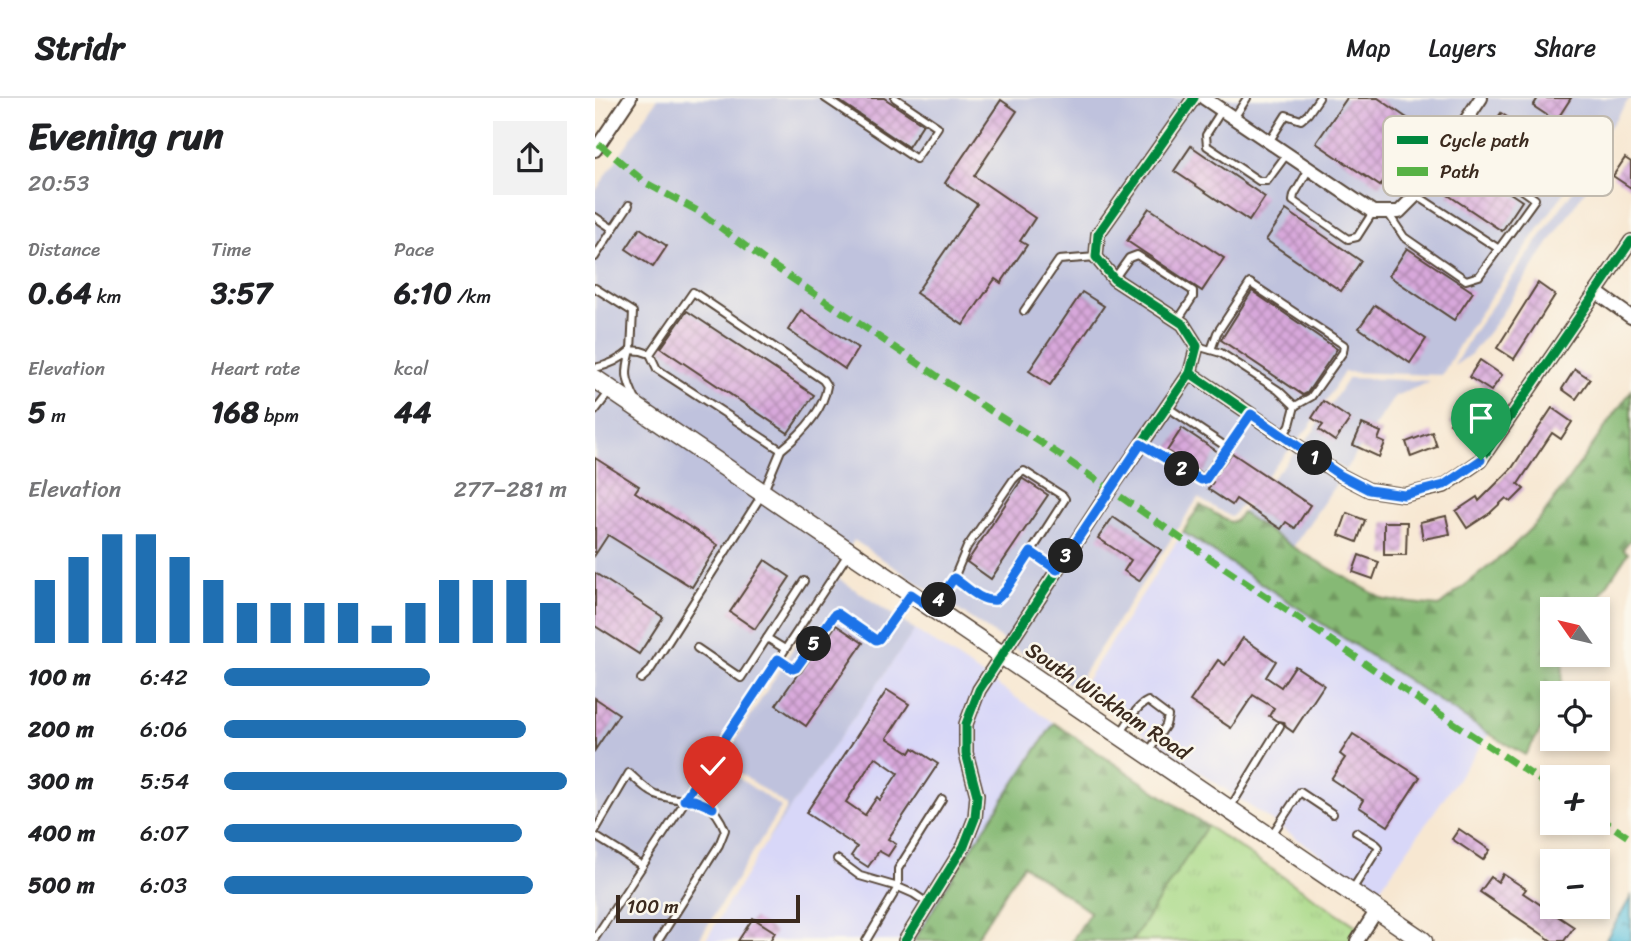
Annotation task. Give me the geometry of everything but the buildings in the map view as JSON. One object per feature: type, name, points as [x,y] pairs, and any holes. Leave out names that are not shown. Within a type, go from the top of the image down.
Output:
[{"type":"main road","name":"South Wickham Road","points":[[595,379],[1423,941]]},
{"type":"street","points":[[595,148],[629,98]]},
{"type":"street","points":[[905,941],[964,846],[975,818],[977,796],[966,753],[967,724],[979,690],[1190,373],[1197,346],[1183,324],[1114,278],[1096,257],[1098,234],[1194,98]]},
{"type":"street","points":[[1204,98],[1373,212],[1399,212],[1415,196]]},
{"type":"street","points":[[1469,116],[1481,98]]},
{"type":"street","points":[[1190,373],[1340,475],[1369,490],[1404,495],[1444,485],[1481,460],[1631,241]]},
{"type":"street","points":[[1596,292],[1631,317]]},
{"type":"street","points":[[1357,941],[1377,910]]},
{"type":"lane","points":[[825,98],[916,159],[938,127],[895,98]]},
{"type":"lane","points":[[1247,98],[1206,135],[1207,146],[1259,181],[1267,181],[1287,154]]},
{"type":"lane","points":[[1269,142],[1286,115],[1301,120],[1319,98]]},
{"type":"lane","points":[[1309,169],[1293,201],[1348,239],[1357,237],[1373,212]]},
{"type":"lane","points":[[1418,196],[1499,249]]},
{"type":"lane","points":[[1387,212],[1404,237],[1466,280],[1479,276],[1535,199],[1531,196]]},
{"type":"lane","points":[[595,257],[629,205]]},
{"type":"lane","points":[[595,217],[613,229]]},
{"type":"lane","points":[[1114,278],[1129,258],[1137,255],[1193,290],[1193,297],[1178,320]]},
{"type":"lane","points":[[1024,311],[1059,260],[1096,257]]},
{"type":"lane","points":[[1211,350],[1217,333],[1250,283],[1344,345],[1343,352],[1311,397],[1295,406],[1290,425],[1283,436]]},
{"type":"lane","points":[[595,288],[633,312],[627,377],[642,411]]},
{"type":"lane","points":[[641,679],[649,672],[763,493],[781,450],[795,439],[813,417],[828,386],[693,292],[650,354]]},
{"type":"lane","points":[[1197,346],[1221,353],[1278,390],[1295,406]]},
{"type":"lane","points":[[595,368],[610,365],[631,350],[650,354],[657,369],[781,450]]},
{"type":"lane","points":[[595,411],[611,390]]},
{"type":"lane","points":[[1167,407],[1228,448]]},
{"type":"lane","points":[[1141,444],[1201,480],[1206,479],[1251,414]]},
{"type":"lane","points":[[933,609],[954,578],[967,547],[1013,480],[1022,472],[1027,472],[1065,499],[1006,590],[996,600],[987,601],[981,598],[954,578]]},
{"type":"lane","points":[[595,938],[849,552]]},
{"type":"lane","points":[[1031,552],[1057,570]]},
{"type":"lane","points":[[697,648],[741,678],[804,581]]},
{"type":"lane","points":[[778,659],[793,669],[796,668],[837,613],[876,640],[879,639],[911,594]]},
{"type":"lane","points":[[767,638],[785,649]]},
{"type":"lane","points":[[1119,736],[1138,709],[1148,701],[1168,716],[1166,725],[1147,754]]},
{"type":"lane","points":[[1229,810],[1280,726]]},
{"type":"lane","points":[[641,865],[595,833],[629,773],[652,793],[694,800],[713,808],[725,830],[719,845],[658,941]]},
{"type":"lane","points":[[1270,838],[1300,792],[1333,814]]},
{"type":"lane","points":[[866,941],[898,887],[898,869],[942,799]]},
{"type":"lane","points":[[1351,892],[1379,847],[1356,832]]},
{"type":"lane","points":[[837,859],[860,876],[898,887],[929,904]]},
{"type":"shaded area","points":[[658,98],[1630,98],[1613,122],[1613,116],[1383,116],[1383,196],[1562,196],[1466,333],[1442,375],[1344,372],[1310,426],[1231,517],[1198,498],[1074,688],[854,540],[715,762],[781,807],[698,941],[595,941],[595,192]]},
{"type":"shaded area","points":[[1569,196],[1581,196],[1493,326],[1471,354],[1454,366],[1471,336]]},
{"type":"shaded area","points":[[1348,378],[1432,381],[1395,396],[1345,470],[1304,443]]},
{"type":"shaded area","points":[[1295,452],[1338,481],[1293,547],[1242,513]]},
{"type":"shaded area","points":[[1183,532],[1489,734],[1377,893],[1080,690]]},
{"type":"shaded area","points":[[838,578],[915,630],[763,847],[786,810],[786,805],[722,761]]},
{"type":"shaded area","points":[[915,630],[1054,723],[955,873],[914,941],[705,941],[763,847]]},
{"type":"green space","points":[[1631,391],[1631,539],[1623,549],[1628,553],[1599,597],[1540,597],[1540,667],[1563,667],[1562,681],[1540,681],[1540,732],[1525,755],[1183,532],[1200,505],[1230,522],[1235,521],[1242,513],[1293,547],[1385,600],[1439,606],[1508,551],[1541,518]]},
{"type":"green space","points":[[1054,723],[1207,826],[1132,941],[1072,941],[1090,912],[1023,865],[974,941],[914,941],[955,873]]},
{"type":"green space","points":[[1207,826],[1364,931],[1357,941],[1132,941]]},
{"type":"water","points":[[1631,897],[1631,941],[1605,941]]},
{"type":"marked path","points":[[599,144],[646,183],[698,211],[763,259],[1057,453],[1540,780]]},
{"type":"marked path","points":[[1610,825],[1631,839]]},
{"type":"cycle path","points":[[905,941],[964,846],[975,818],[977,795],[966,753],[966,724],[979,690],[1190,373],[1197,346],[1183,324],[1114,279],[1096,257],[1098,234],[1194,98]]},
{"type":"cycle path","points":[[1190,373],[1340,475],[1369,490],[1404,495],[1444,486],[1480,461],[1631,241]]},
{"type":"route","points":[[713,808],[694,800],[684,800],[778,659],[793,669],[796,668],[837,613],[876,640],[911,594],[933,609],[954,578],[981,598],[987,601],[996,600],[1006,590],[1031,552],[1057,570],[1141,444],[1201,480],[1206,479],[1251,414],[1340,475],[1369,490],[1404,495],[1444,485],[1481,460]]}]
